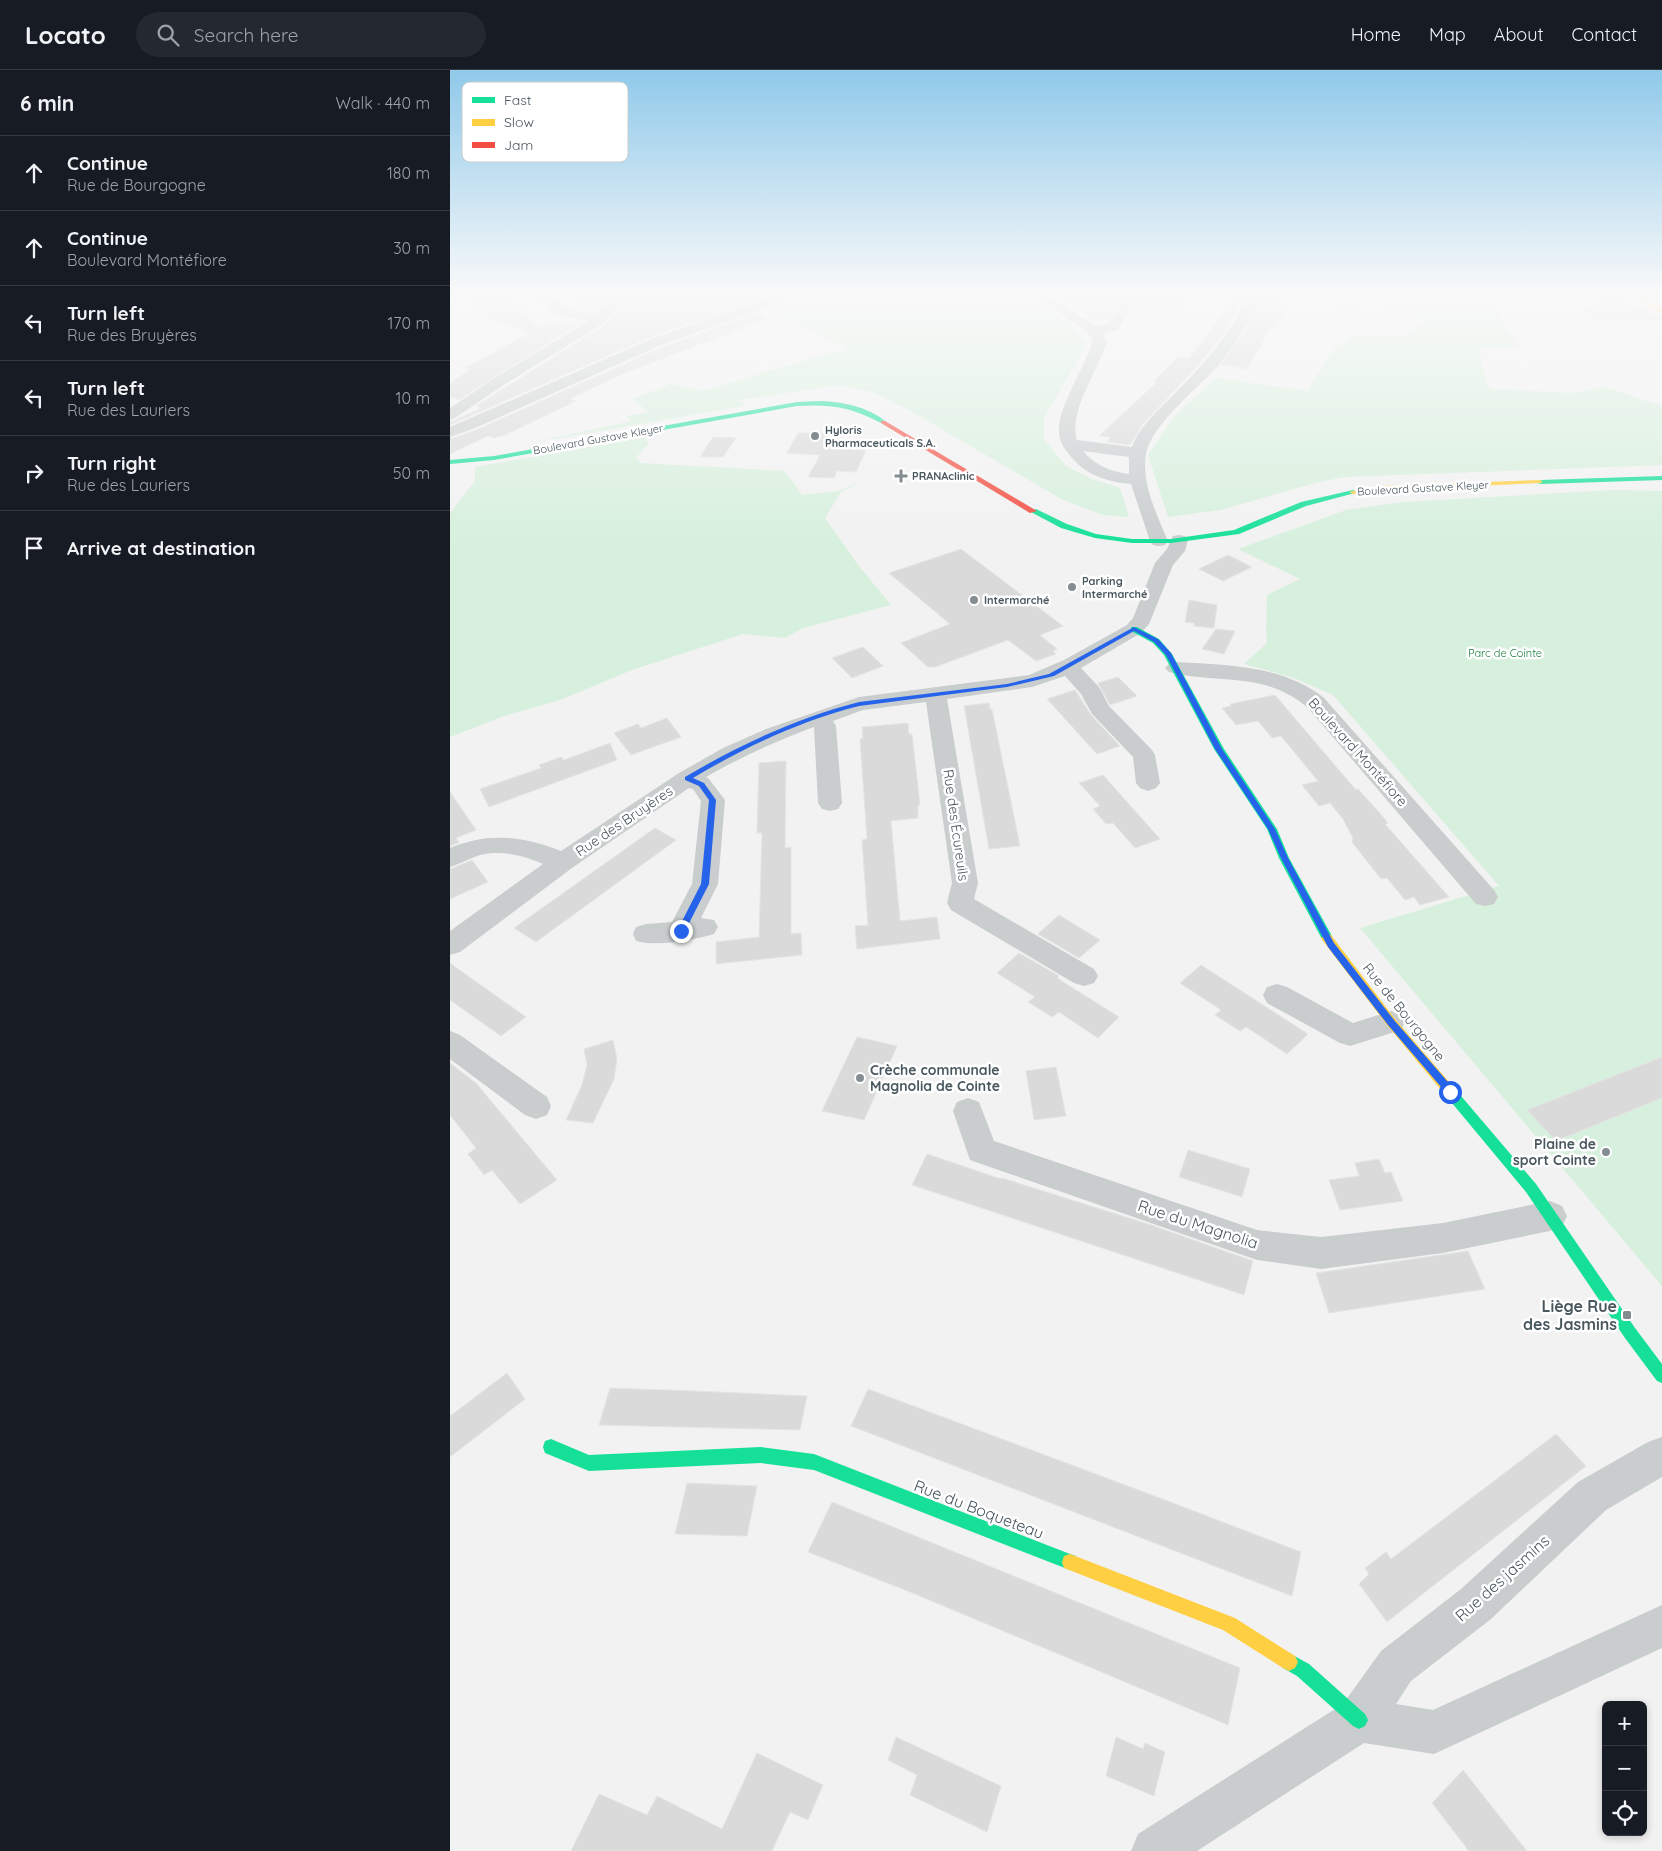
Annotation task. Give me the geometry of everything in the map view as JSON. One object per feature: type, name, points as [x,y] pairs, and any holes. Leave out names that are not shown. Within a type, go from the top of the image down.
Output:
[{"type":"street","points":[[450,415],[506,377]]},
{"type":"street","points":[[450,432],[577,377]]},
{"type":"street","points":[[1086,377],[1066,416],[1067,437],[1070,444],[1077,456],[1101,473],[1120,479],[1139,479]]},
{"type":"street","points":[[1164,562],[1156,552],[1155,541],[1139,479],[1138,452],[1156,420],[1198,377]]},
{"type":"street","name":"Boulevard Gustave Kleyer","points":[[450,462],[504,456],[787,405],[810,402],[835,403],[863,410],[1029,510],[1063,526],[1107,538],[1155,541],[1229,534],[1329,496],[1378,488],[1662,478]]},
{"type":"street","points":[[1070,444],[1138,452]]},
{"type":"street","points":[[1176,668],[1168,654],[1156,640],[1134,629],[1144,616],[1164,562],[1176,551],[1179,540]]},
{"type":"street","name":"Rue des Bruyères","points":[[450,945],[564,862],[687,778],[731,753],[819,717],[859,704],[1032,681],[1052,675],[1134,629]]},
{"type":"street","points":[[1068,666],[1091,692],[1100,709],[1144,755],[1148,784]]},
{"type":"street","name":"Boulevard Montéfiore","points":[[1176,668],[1213,671],[1274,680],[1296,688],[1316,703],[1485,897]]},
{"type":"street","name":"Rue de Bourgogne","points":[[1176,668],[1219,749],[1272,829],[1288,866],[1331,945],[1391,1022],[1531,1188],[1630,1333],[1662,1376]]},
{"type":"street","name":"Rue des Écureuils","points":[[936,695],[965,883],[950,904],[1084,976]]},
{"type":"street","points":[[819,717],[825,726],[830,803]]},
{"type":"street","points":[[646,934],[693,929],[705,884],[712,800],[702,784],[687,778]]},
{"type":"street","points":[[460,853],[504,844],[525,847],[564,862]]},
{"type":"street","points":[[1277,995],[1350,1035],[1391,1022]]},
{"type":"street","points":[[450,1043],[536,1106]]},
{"type":"street","name":"Rue du Magnolia","points":[[968,1111],[981,1150],[1257,1245],[1321,1253],[1443,1238],[1550,1216]]},
{"type":"street","name":"Rue du Boqueteau","points":[[551,1447],[589,1463],[761,1455],[814,1462],[1229,1624],[1303,1670],[1359,1720]]},
{"type":"street","name":"Rue des jasmins","points":[[1155,1851],[1359,1720],[1396,1666],[1476,1604],[1592,1496],[1662,1456]]},
{"type":"street","points":[[1359,1720],[1434,1732],[1662,1626]]},
{"type":"green space","points":[[749,377],[1068,377],[1044,418],[1044,439],[1066,466],[1092,479],[1120,488],[1129,517],[1103,515],[1063,500],[909,410],[873,392],[840,385],[741,400],[745,406],[531,443],[631,421],[626,416],[648,412],[633,399],[671,384],[702,391]]},
{"type":"green space","points":[[1316,377],[1485,377],[1490,389],[1573,393],[1606,387],[1662,406],[1662,465],[1345,477],[1319,482],[1220,510],[1168,517],[1148,455],[1174,416],[1216,378],[1307,391]]},
{"type":"green space","points":[[646,437],[648,444],[636,458],[641,463],[785,471],[802,495],[839,491],[865,480],[841,492],[825,518],[858,565],[891,605],[803,628],[785,638],[743,634],[632,670],[560,700],[504,716],[450,737],[450,513],[475,481],[475,467]]},
{"type":"green space","name":"Parc de Cointe","points":[[1614,490],[1662,491],[1662,1286],[1360,928],[1499,886],[1333,695],[1294,678],[1244,664],[1267,643],[1267,595],[1300,579],[1238,549],[1346,510],[1403,502]]},
{"type":"building","points":[[459,377],[495,377],[459,400],[450,397],[450,383]]},
{"type":"building","points":[[522,377],[559,377],[450,425],[450,422],[481,408],[476,406]]},
{"type":"building","points":[[595,377],[616,377],[569,399],[576,401],[505,435],[494,438],[488,436],[450,454],[450,439],[476,430]]},
{"type":"building","points":[[1158,377],[1187,377],[1143,424],[1130,445],[1107,442],[1110,437],[1099,436],[1157,382],[1154,381]]},
{"type":"building","points":[[798,433],[837,433],[839,434],[831,448],[866,450],[856,472],[837,471],[834,478],[808,477],[820,455],[787,453]]},
{"type":"building","points":[[713,437],[736,438],[723,457],[700,457]]},
{"type":"building","name":"Intermarché","points":[[961,549],[1063,626],[1040,635],[1057,649],[1053,651],[1056,654],[1036,661],[1008,640],[935,667],[928,667],[901,643],[950,624],[889,573]]},
{"type":"building","points":[[1228,555],[1252,567],[1223,581],[1199,569]]},
{"type":"building","points":[[1189,600],[1217,605],[1214,628],[1194,626],[1194,623],[1185,622]]},
{"type":"building","points":[[1216,629],[1235,631],[1224,654],[1202,649]]},
{"type":"building","points":[[863,647],[883,666],[852,678],[832,658]]},
{"type":"building","points":[[1118,677],[1137,696],[1110,705],[1098,683]]},
{"type":"building","points":[[1075,690],[1091,715],[1120,746],[1097,754],[1047,699]]},
{"type":"building","points":[[1275,695],[1356,790],[1358,789],[1378,811],[1388,823],[1385,824],[1449,897],[1420,905],[1414,897],[1405,900],[1387,878],[1381,879],[1352,842],[1353,838],[1343,819],[1330,803],[1319,806],[1302,785],[1318,781],[1281,736],[1272,738],[1258,721],[1236,725],[1222,708],[1231,706],[1230,704]]},
{"type":"building","points":[[989,703],[990,709],[992,709],[1020,846],[989,849],[964,706]]},
{"type":"building","points":[[667,718],[681,737],[631,755],[614,733],[638,724],[641,728]]},
{"type":"building","points":[[908,723],[909,734],[912,734],[920,805],[918,805],[918,818],[891,821],[900,921],[937,917],[940,939],[857,949],[855,926],[868,925],[862,840],[867,839],[860,739],[863,738],[862,727]]},
{"type":"building","points":[[610,743],[617,760],[489,807],[480,789],[541,768],[539,765],[561,757],[564,760]]},
{"type":"building","points":[[786,761],[785,848],[791,847],[791,934],[801,933],[802,955],[716,964],[716,942],[759,937],[762,833],[757,833],[759,763]]},
{"type":"building","points":[[1103,775],[1160,839],[1135,848],[1113,823],[1106,824],[1093,809],[1100,806],[1079,783]]},
{"type":"building","points":[[450,792],[476,830],[456,838],[459,843],[450,846]]},
{"type":"building","points":[[655,828],[676,840],[536,942],[514,928]]},
{"type":"building","points":[[472,860],[488,882],[450,899],[450,869]]},
{"type":"building","points":[[1059,915],[1100,940],[1079,958],[1038,934]]},
{"type":"building","points":[[1019,953],[1059,976],[1057,978],[1119,1017],[1098,1038],[1059,1012],[1052,1017],[1028,1002],[1035,997],[997,973]]},
{"type":"building","points":[[450,963],[526,1017],[501,1036],[450,1000]]},
{"type":"building","points":[[1201,965],[1308,1034],[1287,1054],[1246,1027],[1240,1031],[1215,1015],[1221,1010],[1180,983]]},
{"type":"building","name":"Crèche communale Magnolia de Cointe","points":[[857,1037],[897,1046],[864,1120],[822,1111]]},
{"type":"building","points":[[613,1040],[617,1059],[614,1079],[593,1123],[566,1120],[582,1085],[587,1065],[584,1049]]},
{"type":"building","points":[[1662,1057],[1662,1098],[1556,1141],[1527,1110]]},
{"type":"building","points":[[450,1063],[476,1083],[557,1180],[520,1204],[492,1170],[484,1175],[468,1154],[476,1148],[450,1115]]},
{"type":"building","points":[[1056,1067],[1066,1116],[1034,1120],[1026,1071]]},
{"type":"building","points":[[1188,1150],[1250,1169],[1242,1197],[1179,1177]]},
{"type":"building","points":[[927,1154],[1151,1225],[1253,1261],[1244,1295],[912,1185]]},
{"type":"building","points":[[1379,1159],[1385,1173],[1391,1172],[1403,1201],[1340,1210],[1329,1180],[1359,1176],[1355,1163]]},
{"type":"building","points":[[1468,1251],[1485,1289],[1329,1313],[1316,1273]]},
{"type":"building","points":[[507,1373],[525,1399],[450,1457],[450,1416]]},
{"type":"building","points":[[610,1388],[807,1396],[800,1430],[599,1425]]},
{"type":"building","points":[[868,1389],[1301,1552],[1292,1596],[851,1426]]},
{"type":"building","points":[[1556,1434],[1586,1466],[1387,1622],[1359,1584],[1369,1574],[1365,1568],[1386,1552],[1391,1559]]},
{"type":"building","points":[[687,1483],[757,1486],[747,1536],[675,1534]]},
{"type":"building","points":[[832,1502],[1240,1668],[1228,1725],[910,1592],[808,1552]]},
{"type":"building","points":[[896,1737],[1001,1786],[987,1832],[910,1795],[917,1775],[888,1760]]},
{"type":"building","points":[[1116,1737],[1143,1749],[1145,1743],[1165,1752],[1154,1796],[1106,1776]]},
{"type":"building","points":[[757,1753],[823,1785],[808,1820],[790,1812],[772,1851],[571,1851],[599,1794],[647,1815],[657,1796],[722,1829]]},
{"type":"building","points":[[1463,1770],[1527,1851],[1469,1851],[1432,1803]]},
{"type":"traffic: fast","points":[[450,462],[494,458],[797,404],[832,403],[842,405],[861,411],[883,422]]},
{"type":"traffic: fast","points":[[1540,482],[1662,478]]},
{"type":"traffic: fast","points":[[1033,511],[1064,526],[1095,536],[1132,541],[1171,541],[1236,532],[1304,504],[1353,492]]},
{"type":"traffic: fast","points":[[1134,629],[1156,641],[1168,654],[1219,749],[1272,829],[1284,858],[1327,938]]},
{"type":"traffic: fast","points":[[1446,1087],[1531,1188],[1630,1333],[1662,1376]]},
{"type":"traffic: fast","points":[[551,1447],[589,1463],[761,1455],[814,1462],[1070,1562]]},
{"type":"traffic: fast","points":[[1289,1662],[1303,1670],[1359,1720]]},
{"type":"traffic: slow","points":[[1353,492],[1378,488],[1540,482]]},
{"type":"traffic: slow","points":[[1327,938],[1391,1022],[1446,1087]]},
{"type":"traffic: slow","points":[[1070,1562],[1229,1624],[1289,1662]]},
{"type":"traffic: jam","points":[[883,422],[1033,511]]},
{"type":"place","name":"Hyloris Pharmaceuticals S.A.","points":[[815,436]]},
{"type":"place","name":"PRANAclinic","points":[[901,476]]},
{"type":"place","name":"Parking Intermarché","points":[[1072,587]]},
{"type":"place","name":"Intermarché","points":[[974,600]]},
{"type":"place","name":"Crèche communale Magnolia de Cointe","points":[[860,1078]]},
{"type":"place","name":"Plaine de sport Cointe","points":[[1606,1152]]},
{"type":"place","name":"Liège Rue des Jasmins","points":[[1627,1315]]},
{"type":"route","points":[[681,931],[705,884],[712,800],[702,784],[687,778],[731,753],[774,734],[841,709],[859,704],[1007,686],[1052,675],[1134,629],[1156,640],[1168,654],[1182,684],[1219,749],[1272,829],[1284,858],[1331,945],[1391,1022],[1450,1092]]}]
